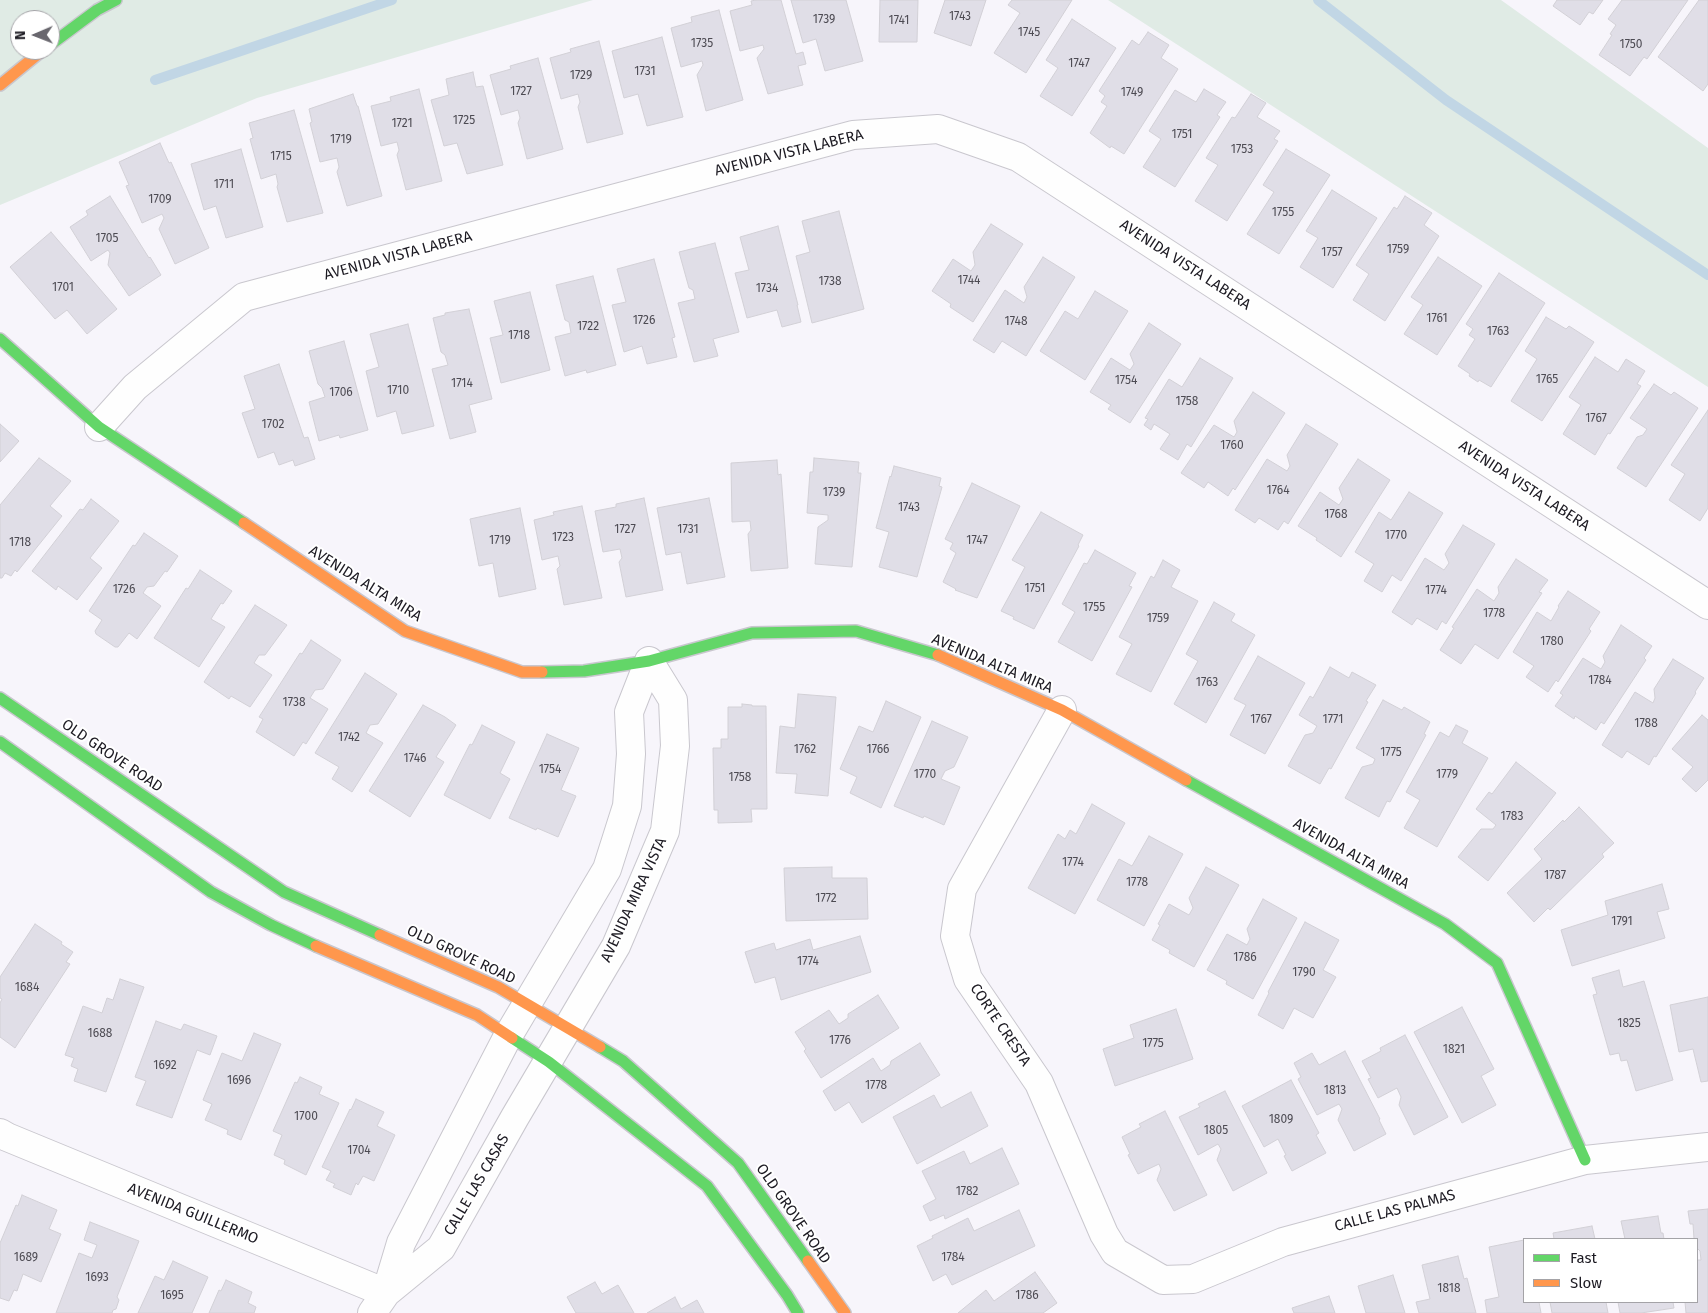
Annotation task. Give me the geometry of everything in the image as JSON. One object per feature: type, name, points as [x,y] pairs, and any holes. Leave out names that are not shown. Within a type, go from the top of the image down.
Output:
[{"type":"street","points":[[60,38],[97,10],[116,0]]},
{"type":"street","points":[[0,85],[31,60]]},
{"type":"street","name":"AVENIDA VISTA LABERA","points":[[99,427],[135,387],[244,297],[852,134],[938,129],[1018,157],[1708,605]]},
{"type":"street","name":"AVENIDA ALTA MIRA","points":[[0,338],[99,427],[405,631],[522,672],[584,671],[649,661],[752,633],[856,631],[947,658],[1062,710],[1445,924],[1497,963],[1585,1160]]},
{"type":"street","points":[[379,1303],[401,1243],[508,1036],[607,869],[627,806],[631,754],[629,712],[649,661]]},
{"type":"street","name":"AVENIDA MIRA VISTA","points":[[549,1062],[616,946],[666,831],[675,746],[673,700],[649,661]]},
{"type":"street","name":"OLD GROVE ROAD","points":[[0,698],[284,892],[498,986],[623,1061],[738,1163],[845,1313]]},
{"type":"street","name":"CORTE CRESTA","points":[[1062,710],[962,889],[954,936],[968,979],[1039,1083],[1104,1234]]},
{"type":"street","points":[[0,742],[211,892],[280,929],[477,1015],[549,1062],[707,1186],[787,1295],[798,1313]]},
{"type":"street","name":"CALLE LAS CASAS","points":[[379,1303],[441,1248],[515,1117],[549,1062]]},
{"type":"street","name":"AVENIDA GUILLERMO","points":[[0,1133],[379,1303]]},
{"type":"street","name":"CALLE LAS PALMAS","points":[[1104,1234],[1115,1252],[1163,1280],[1193,1279],[1283,1242],[1585,1160],[1708,1147]]},
{"type":"shaded area","points":[[0,0],[593,0],[257,98],[0,205]]},
{"type":"shaded area","points":[[1108,0],[1501,0],[1708,148],[1708,387]]},
{"type":"building","points":[[781,0],[796,54],[803,52],[806,64],[798,66],[803,85],[768,94],[757,58],[764,49],[763,45],[740,51],[730,11],[752,5],[751,1]]},
{"type":"building","points":[[791,0],[846,0],[863,61],[825,71],[816,39],[803,43]]},
{"type":"building","points":[[880,0],[918,0],[917,42],[879,42]]},
{"type":"building","points":[[945,0],[986,0],[971,46],[934,33]]},
{"type":"building","points":[[1012,0],[1072,0],[1026,73],[994,53],[1020,13],[1008,5]]},
{"type":"building","points":[[1557,0],[1603,0],[1593,14],[1589,12],[1580,25],[1553,6]]},
{"type":"building","points":[[1622,0],[1688,0],[1647,59],[1644,57],[1630,76],[1599,55],[1616,25],[1608,19]]},
{"type":"building","points":[[1699,0],[1708,0],[1708,84],[1703,91],[1658,57]]},
{"type":"building","points":[[719,10],[743,100],[706,111],[697,75],[703,65],[702,61],[681,67],[671,28],[692,22],[691,17]]},
{"type":"building","points":[[1072,19],[1116,48],[1072,116],[1040,96],[1058,68],[1046,60]]},
{"type":"building","points":[[1148,32],[1169,45],[1161,58],[1178,69],[1124,154],[1111,146],[1110,148],[1090,133],[1107,106],[1101,102],[1105,96],[1099,91],[1132,40],[1139,45]]},
{"type":"building","points":[[662,37],[683,117],[647,126],[638,94],[624,98],[612,51]]},
{"type":"building","points":[[599,41],[623,134],[587,143],[578,107],[580,102],[578,94],[561,99],[550,58],[571,52],[570,49]]},
{"type":"building","points":[[538,58],[563,149],[527,159],[518,123],[520,118],[518,110],[501,115],[490,75],[511,69],[510,66]]},
{"type":"building","points":[[473,72],[476,87],[483,86],[503,165],[467,174],[457,143],[444,146],[431,100],[449,95],[446,79]]},
{"type":"building","points":[[419,89],[442,181],[406,190],[397,155],[399,150],[397,142],[381,146],[371,106],[391,101],[390,97]]},
{"type":"building","points":[[1204,89],[1226,102],[1217,115],[1220,117],[1175,187],[1143,167],[1161,139],[1149,131],[1175,90],[1196,102]]},
{"type":"building","points":[[353,94],[358,106],[382,196],[347,206],[337,172],[339,167],[337,158],[320,162],[310,123],[312,122],[309,109]]},
{"type":"building","points":[[1251,94],[1266,103],[1257,117],[1280,131],[1274,139],[1278,141],[1227,221],[1195,201],[1218,165],[1206,158],[1232,117],[1235,118]]},
{"type":"building","points":[[294,110],[323,213],[287,222],[277,187],[276,174],[261,179],[250,139],[253,138],[249,123]]},
{"type":"building","points":[[160,143],[169,163],[171,162],[209,248],[175,264],[159,229],[164,218],[162,214],[142,223],[126,186],[129,185],[119,162]]},
{"type":"building","points":[[241,149],[263,227],[226,238],[216,206],[204,210],[191,164]]},
{"type":"building","points":[[1286,149],[1330,175],[1279,254],[1247,234],[1274,192],[1263,185]]},
{"type":"building","points":[[1332,190],[1377,218],[1333,288],[1300,267],[1318,238],[1306,231]]},
{"type":"building","points":[[110,196],[161,275],[129,296],[108,265],[110,253],[108,250],[91,261],[70,227],[88,215],[86,211]]},
{"type":"building","points":[[1405,196],[1432,213],[1424,225],[1439,236],[1385,321],[1353,300],[1369,274],[1356,265],[1394,207],[1397,209]]},
{"type":"building","points":[[839,211],[864,309],[812,323],[796,256],[810,252],[802,221]]},
{"type":"building","points":[[991,224],[1023,244],[973,322],[950,307],[951,304],[932,291],[953,259],[971,271],[975,265],[973,252]]},
{"type":"building","points":[[778,226],[801,322],[782,327],[777,310],[747,318],[735,273],[749,270],[740,237]]},
{"type":"building","points":[[51,232],[117,309],[87,334],[67,310],[55,319],[10,267]]},
{"type":"building","points":[[715,243],[739,332],[713,339],[718,356],[694,362],[678,303],[695,299],[693,290],[689,288],[679,252]]},
{"type":"building","points":[[1043,257],[1075,277],[1026,356],[1002,341],[994,353],[973,340],[1005,290],[1024,303],[1027,297],[1024,287]]},
{"type":"building","points":[[1438,257],[1482,286],[1437,355],[1404,334],[1423,305],[1411,297]]},
{"type":"building","points":[[654,259],[675,337],[672,338],[677,357],[647,364],[642,346],[624,352],[612,305],[626,302],[617,269]]},
{"type":"building","points":[[1499,273],[1545,303],[1491,387],[1479,380],[1478,382],[1458,366],[1475,339],[1469,335],[1473,329],[1466,324]]},
{"type":"building","points":[[593,276],[616,365],[587,373],[586,370],[565,376],[555,337],[571,333],[569,322],[565,320],[556,285]]},
{"type":"building","points":[[1095,291],[1128,311],[1085,380],[1040,351],[1065,311],[1078,319]]},
{"type":"building","points":[[530,292],[550,370],[501,383],[490,338],[503,335],[494,301]]},
{"type":"building","points":[[469,309],[492,399],[469,405],[476,432],[450,439],[432,369],[448,365],[445,355],[441,352],[433,318],[445,315],[445,313]]},
{"type":"building","points":[[1546,317],[1566,329],[1569,326],[1594,342],[1542,421],[1511,401],[1537,359],[1525,351]]},
{"type":"building","points":[[1149,323],[1181,344],[1130,423],[1108,409],[1111,405],[1090,392],[1111,358],[1130,370],[1134,364],[1130,354]]},
{"type":"building","points":[[408,324],[434,426],[402,434],[396,411],[377,417],[366,371],[379,367],[370,334]]},
{"type":"building","points":[[344,341],[368,430],[340,438],[339,435],[319,441],[309,402],[325,397],[322,388],[318,384],[309,351]]},
{"type":"building","points":[[1595,357],[1618,372],[1626,359],[1645,371],[1637,384],[1641,386],[1595,455],[1563,434],[1581,405],[1569,397]]},
{"type":"building","points":[[1200,358],[1233,378],[1191,447],[1187,444],[1178,460],[1160,449],[1170,434],[1154,424],[1151,430],[1144,425],[1148,419],[1145,418],[1169,379],[1182,387]]},
{"type":"building","points":[[279,364],[304,438],[308,437],[315,459],[295,466],[293,460],[279,465],[274,452],[258,458],[242,413],[255,409],[244,376]]},
{"type":"building","points":[[1654,384],[1671,395],[1674,392],[1698,408],[1646,487],[1617,468],[1637,437],[1643,435],[1647,429],[1630,418]]},
{"type":"building","points":[[1253,392],[1285,413],[1235,490],[1233,488],[1228,496],[1208,482],[1204,488],[1181,473],[1214,425],[1234,437],[1237,432],[1234,421]]},
{"type":"building","points":[[1708,410],[1708,508],[1700,521],[1669,500],[1685,474],[1671,465]]},
{"type":"building","points":[[0,424],[19,441],[0,462]]},
{"type":"building","points":[[1306,424],[1338,444],[1288,524],[1284,521],[1278,530],[1259,518],[1255,523],[1235,510],[1267,459],[1287,471],[1290,466],[1287,455]]},
{"type":"building","points":[[39,458],[71,481],[50,506],[62,516],[17,572],[15,570],[11,576],[5,573],[0,578],[0,505]]},
{"type":"building","points":[[814,458],[859,462],[858,473],[861,473],[852,567],[815,564],[818,527],[828,520],[828,515],[807,513],[810,472],[813,472]]},
{"type":"building","points":[[1358,459],[1390,480],[1341,557],[1298,526],[1320,492],[1339,505],[1343,499],[1339,488]]},
{"type":"building","points":[[777,460],[778,475],[781,474],[788,568],[751,571],[748,534],[751,530],[750,521],[732,522],[731,463]]},
{"type":"building","points":[[894,466],[941,478],[939,486],[942,487],[917,577],[879,567],[889,532],[876,528]]},
{"type":"building","points":[[972,483],[1020,506],[977,598],[955,590],[943,582],[956,553],[950,549],[953,543],[945,539]]},
{"type":"building","points":[[1409,492],[1443,513],[1401,581],[1392,575],[1382,592],[1364,581],[1374,564],[1355,552],[1379,512],[1391,520]]},
{"type":"building","points":[[644,498],[663,590],[626,597],[619,562],[622,558],[620,549],[603,552],[595,511],[616,507],[616,504]]},
{"type":"building","points":[[709,498],[725,577],[687,584],[681,552],[666,555],[657,508]]},
{"type":"building","points":[[91,499],[119,521],[90,558],[102,568],[77,600],[58,586],[56,590],[32,571],[80,509],[83,510]]},
{"type":"building","points":[[582,506],[602,598],[564,605],[557,569],[560,566],[558,556],[542,560],[534,520],[554,515],[553,512]]},
{"type":"building","points":[[520,508],[536,589],[499,597],[493,563],[479,566],[470,519]]},
{"type":"building","points":[[1041,512],[1083,535],[1079,546],[1034,629],[1001,611],[1025,567],[1012,560]]},
{"type":"building","points":[[1463,525],[1495,544],[1446,624],[1442,621],[1437,630],[1417,618],[1412,625],[1392,612],[1425,558],[1444,570],[1449,563],[1445,554]]},
{"type":"building","points":[[144,533],[178,556],[154,586],[147,587],[143,593],[161,606],[137,639],[129,633],[118,647],[115,647],[96,634],[95,631],[102,620],[89,611],[133,545],[135,546]]},
{"type":"building","points":[[1095,550],[1136,573],[1129,586],[1132,587],[1092,661],[1058,642],[1075,612],[1062,604],[1084,563],[1087,564]]},
{"type":"building","points":[[1516,559],[1548,580],[1539,592],[1542,593],[1498,659],[1475,644],[1461,664],[1440,650],[1454,628],[1452,627],[1477,589],[1494,601],[1499,593],[1498,587]]},
{"type":"building","points":[[1163,560],[1180,570],[1171,587],[1198,601],[1151,692],[1116,674],[1132,644],[1119,637],[1151,576],[1154,578]]},
{"type":"building","points":[[200,570],[232,591],[223,604],[221,603],[211,619],[225,627],[199,667],[154,638],[186,588],[188,589]]},
{"type":"building","points":[[1568,591],[1600,612],[1589,629],[1591,631],[1558,682],[1556,680],[1548,692],[1526,677],[1534,666],[1513,652],[1537,612],[1551,621]]},
{"type":"building","points":[[1214,602],[1235,614],[1231,621],[1255,635],[1206,723],[1174,704],[1198,661],[1186,654]]},
{"type":"building","points":[[255,605],[287,625],[265,655],[259,655],[254,663],[272,675],[250,707],[231,696],[229,699],[204,682]]},
{"type":"building","points":[[1621,625],[1652,646],[1644,658],[1646,660],[1604,724],[1601,722],[1596,730],[1575,716],[1574,719],[1555,706],[1563,695],[1560,693],[1583,658],[1601,669],[1605,662],[1603,656]]},
{"type":"building","points":[[311,640],[341,660],[323,689],[315,690],[310,698],[328,709],[306,744],[303,742],[294,756],[256,732],[263,719],[259,717],[300,653],[302,654]]},
{"type":"building","points":[[1258,656],[1305,683],[1265,754],[1230,735],[1246,705],[1234,699]]},
{"type":"building","points":[[1673,659],[1704,678],[1656,757],[1654,756],[1649,765],[1627,751],[1622,758],[1602,745],[1635,692],[1653,703],[1655,698],[1654,689]]},
{"type":"building","points":[[1330,667],[1349,678],[1352,672],[1376,685],[1331,769],[1329,768],[1320,784],[1288,766],[1305,735],[1313,733],[1317,726],[1299,715],[1310,696],[1313,698]]},
{"type":"building","points":[[365,673],[397,694],[378,724],[370,725],[366,733],[383,743],[352,792],[332,779],[339,767],[315,753]]},
{"type":"building","points":[[798,694],[836,697],[828,796],[795,793],[797,774],[776,773],[780,726],[795,728]]},
{"type":"building","points":[[1383,700],[1402,710],[1404,707],[1430,722],[1424,734],[1426,735],[1390,802],[1387,801],[1379,817],[1345,798],[1362,767],[1373,764],[1375,759],[1356,748]]},
{"type":"building","points":[[886,701],[921,717],[881,808],[850,793],[857,777],[840,769],[859,726],[873,732]]},
{"type":"building","points":[[742,704],[766,706],[767,809],[751,809],[752,822],[718,823],[718,810],[714,810],[713,748],[721,748],[721,739],[728,739],[728,707],[742,707]]},
{"type":"building","points":[[423,705],[456,725],[436,757],[444,762],[410,817],[369,791]]},
{"type":"building","points":[[1702,715],[1708,720],[1708,780],[1696,792],[1682,779],[1693,767],[1672,749]]},
{"type":"building","points":[[932,721],[968,737],[954,767],[945,771],[941,779],[960,787],[944,825],[894,806]]},
{"type":"building","points":[[482,725],[515,742],[500,773],[510,779],[490,819],[444,795]]},
{"type":"building","points":[[1456,725],[1468,731],[1462,743],[1488,758],[1437,847],[1404,828],[1420,800],[1406,792],[1440,732],[1449,737]]},
{"type":"building","points":[[547,734],[579,748],[561,790],[576,796],[558,837],[509,818]]},
{"type":"building","points":[[1516,762],[1556,793],[1488,881],[1458,857],[1481,829],[1493,829],[1496,825],[1476,809],[1489,792],[1492,794]]},
{"type":"building","points":[[1092,804],[1125,823],[1075,914],[1028,888],[1058,834],[1065,839],[1070,830],[1076,834]]},
{"type":"building","points":[[1579,807],[1614,843],[1602,854],[1604,857],[1550,910],[1548,908],[1534,922],[1507,893],[1542,859],[1534,849]]},
{"type":"building","points":[[1149,836],[1183,854],[1144,926],[1097,900],[1119,859],[1132,866]]},
{"type":"building","points":[[832,867],[832,878],[867,878],[868,919],[786,921],[784,868]]},
{"type":"building","points":[[1206,867],[1239,885],[1194,967],[1169,953],[1170,950],[1152,940],[1169,904],[1189,915],[1193,908],[1189,898]]},
{"type":"building","points":[[1662,884],[1669,909],[1657,912],[1665,938],[1572,966],[1561,930],[1608,915],[1605,901]]},
{"type":"building","points":[[1263,899],[1297,918],[1253,999],[1226,984],[1227,981],[1207,970],[1227,934],[1247,945],[1250,939],[1247,929]]},
{"type":"building","points":[[1305,922],[1339,940],[1323,970],[1336,977],[1313,1018],[1294,1008],[1283,1029],[1258,1015]]},
{"type":"building","points":[[35,924],[62,942],[61,944],[73,952],[66,962],[70,964],[15,1048],[0,1037],[0,1003],[2,999],[0,998],[0,977]]},
{"type":"building","points":[[860,936],[871,972],[781,1000],[775,977],[755,983],[745,952],[774,943],[776,950],[810,939],[813,950]]},
{"type":"building","points":[[1619,970],[1623,987],[1644,981],[1673,1080],[1636,1091],[1627,1060],[1621,1061],[1619,1053],[1610,1055],[1593,995],[1597,994],[1592,978]]},
{"type":"building","points":[[120,979],[144,987],[106,1092],[74,1081],[78,1069],[71,1066],[74,1058],[65,1055],[83,1006],[102,1013],[107,998],[113,1000]]},
{"type":"building","points":[[878,995],[899,1028],[821,1078],[804,1051],[806,1049],[795,1032],[829,1010],[839,1024],[848,1018],[848,1014]]},
{"type":"building","points":[[1708,997],[1708,1081],[1701,1082],[1693,1049],[1679,1052],[1670,1005]]},
{"type":"building","points":[[1462,1007],[1494,1069],[1481,1076],[1496,1105],[1462,1123],[1414,1032]]},
{"type":"building","points":[[1176,1009],[1193,1059],[1115,1086],[1103,1049],[1134,1038],[1130,1025]]},
{"type":"building","points":[[156,1021],[181,1030],[184,1024],[217,1036],[210,1055],[197,1050],[172,1118],[136,1105],[146,1081],[135,1077]]},
{"type":"building","points":[[254,1033],[281,1044],[241,1140],[227,1134],[228,1130],[205,1120],[212,1104],[203,1100],[222,1053],[242,1061]]},
{"type":"building","points":[[1405,1035],[1448,1117],[1414,1135],[1399,1105],[1401,1097],[1397,1088],[1378,1098],[1368,1079],[1371,1078],[1362,1061],[1381,1051],[1380,1048]]},
{"type":"building","points":[[920,1043],[940,1075],[862,1123],[849,1102],[835,1111],[823,1091],[873,1058],[881,1071],[890,1065],[891,1061]]},
{"type":"building","points":[[1345,1051],[1386,1134],[1354,1151],[1338,1120],[1342,1109],[1339,1104],[1317,1115],[1298,1079],[1301,1077],[1294,1063],[1312,1053],[1319,1065]]},
{"type":"building","points":[[300,1077],[322,1087],[319,1094],[339,1103],[306,1175],[284,1164],[285,1160],[274,1155],[282,1135],[273,1131],[295,1082],[297,1083]]},
{"type":"building","points":[[1291,1080],[1319,1133],[1316,1135],[1326,1153],[1292,1171],[1278,1139],[1264,1147],[1242,1106]]},
{"type":"building","points":[[1225,1091],[1267,1173],[1233,1191],[1217,1160],[1221,1149],[1218,1144],[1198,1155],[1179,1117],[1200,1107],[1198,1104]]},
{"type":"building","points":[[971,1092],[988,1126],[917,1164],[893,1117],[934,1095],[941,1108]]},
{"type":"building","points":[[356,1099],[384,1112],[377,1126],[395,1135],[374,1181],[363,1176],[358,1185],[356,1183],[351,1195],[333,1187],[335,1184],[326,1180],[331,1171],[322,1167]]},
{"type":"building","points":[[1165,1111],[1207,1195],[1174,1211],[1157,1180],[1161,1169],[1159,1164],[1138,1174],[1128,1155],[1130,1154],[1122,1137],[1141,1127],[1139,1124]]},
{"type":"building","points":[[1002,1148],[1019,1184],[945,1219],[944,1215],[930,1221],[923,1206],[936,1199],[922,1171],[964,1151],[970,1164]]},
{"type":"building","points":[[22,1195],[57,1210],[49,1229],[61,1234],[41,1282],[23,1274],[17,1291],[14,1290],[9,1301],[0,1298],[0,1243]]},
{"type":"building","points":[[1708,1209],[1708,1313],[1686,1313],[1685,1303],[1698,1303],[1698,1260],[1701,1260],[1698,1238],[1694,1238],[1693,1224],[1690,1224],[1688,1211]]},
{"type":"building","points":[[1019,1210],[1035,1246],[952,1285],[946,1274],[933,1281],[917,1246],[933,1238],[932,1236],[968,1218],[974,1231]]},
{"type":"building","points":[[1658,1216],[1664,1238],[1625,1238],[1621,1221]]},
{"type":"building","points":[[90,1222],[139,1241],[117,1297],[119,1300],[116,1309],[112,1313],[56,1313],[79,1253],[92,1258],[97,1245],[84,1240]]},
{"type":"building","points":[[1592,1226],[1595,1238],[1554,1238],[1553,1233]]},
{"type":"building","points":[[1523,1240],[1523,1303],[1539,1303],[1541,1313],[1487,1313],[1485,1300],[1499,1297],[1489,1247]]},
{"type":"building","points":[[1458,1256],[1464,1279],[1467,1278],[1476,1313],[1419,1313],[1416,1302],[1430,1299],[1422,1265]]},
{"type":"building","points":[[173,1261],[208,1277],[192,1313],[138,1313],[155,1276],[164,1280]]},
{"type":"building","points":[[1035,1272],[1057,1303],[1043,1313],[958,1313],[986,1290],[994,1301]]},
{"type":"building","points":[[1393,1275],[1405,1313],[1366,1313],[1358,1286]]},
{"type":"building","points":[[226,1280],[252,1292],[248,1303],[256,1307],[254,1313],[209,1313],[219,1290],[221,1291]]},
{"type":"building","points":[[595,1282],[602,1294],[618,1285],[634,1313],[576,1313],[567,1297]]},
{"type":"building","points":[[1329,1296],[1335,1313],[1294,1313],[1292,1308]]},
{"type":"building","points":[[675,1297],[681,1309],[697,1300],[704,1313],[647,1313]]},
{"type":"building","points":[[1550,1303],[1606,1303],[1608,1313],[1552,1313]]},
{"type":"building","points":[[1618,1303],[1673,1303],[1674,1308],[1641,1313],[1620,1313]]},
{"type":"waterway","points":[[155,80],[392,0]]},
{"type":"waterway","points":[[1318,0],[1446,100],[1708,275]]},
{"type":"traffic: fast","points":[[60,38],[97,10],[116,0]]},
{"type":"traffic: fast","points":[[0,339],[99,427],[244,523]]},
{"type":"traffic: fast","points":[[542,672],[584,671],[649,661],[752,633],[856,631],[938,655]]},
{"type":"traffic: fast","points":[[0,698],[284,892],[380,935]]},
{"type":"traffic: fast","points":[[0,742],[211,892],[271,925],[316,946]]},
{"type":"traffic: fast","points":[[1186,780],[1445,924],[1497,963],[1585,1160]]},
{"type":"traffic: fast","points":[[512,1038],[549,1062],[707,1186],[787,1295],[798,1313]]},
{"type":"traffic: fast","points":[[600,1047],[623,1061],[738,1163],[808,1261]]},
{"type":"traffic: slow","points":[[0,85],[31,60]]},
{"type":"traffic: slow","points":[[244,523],[405,631],[522,672],[542,672]]},
{"type":"traffic: slow","points":[[938,655],[1062,710],[1186,780]]},
{"type":"traffic: slow","points":[[380,935],[498,987],[600,1047]]},
{"type":"traffic: slow","points":[[316,946],[477,1015],[512,1038]]},
{"type":"traffic: slow","points":[[808,1261],[845,1313]]}]
